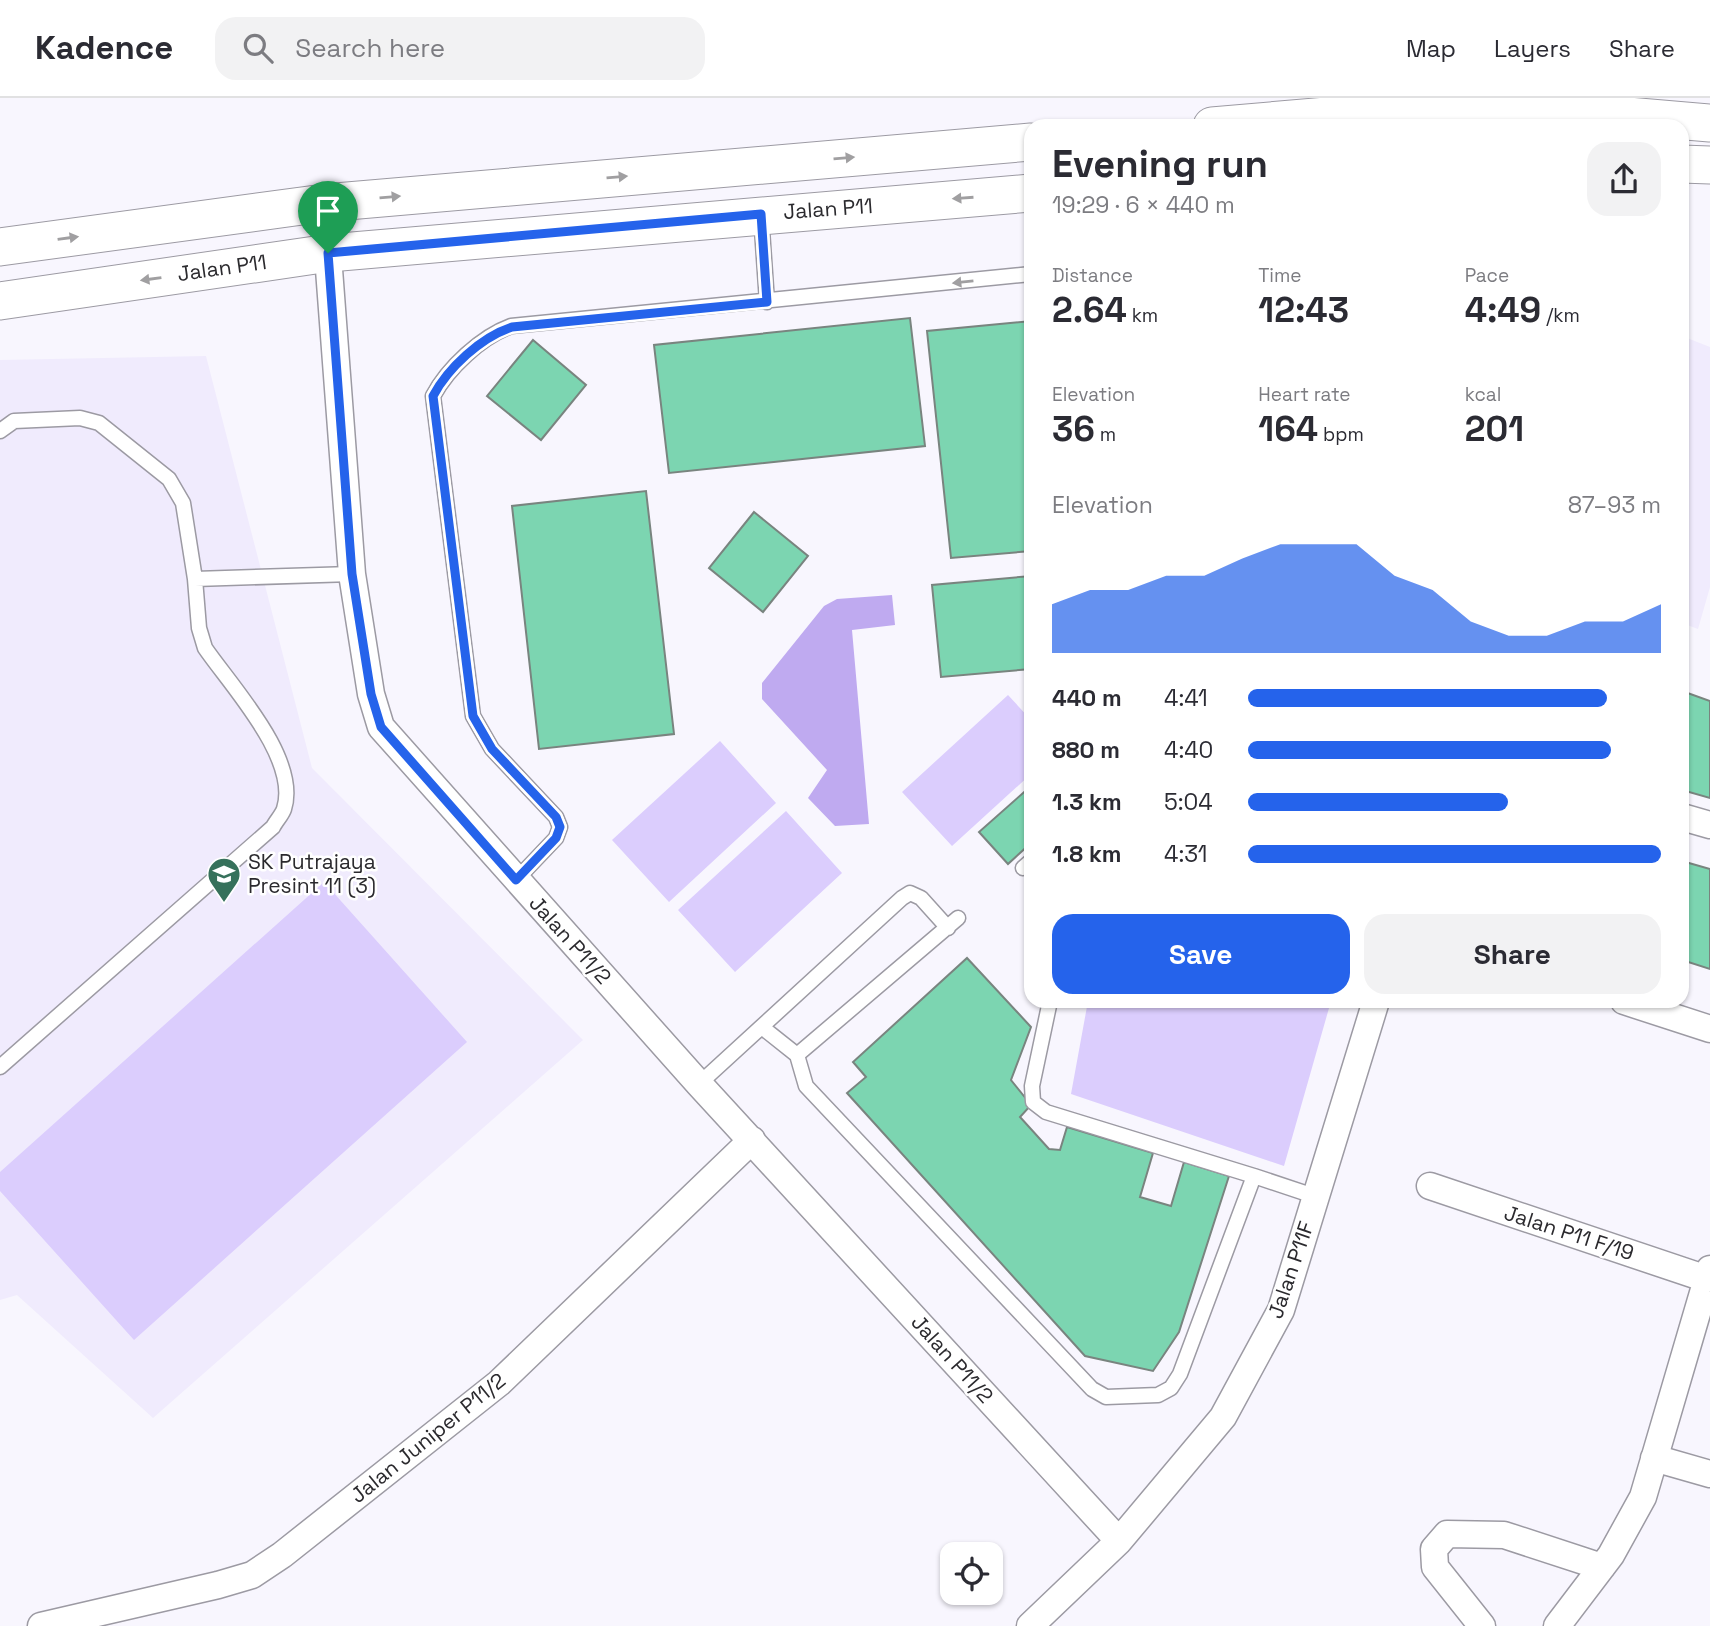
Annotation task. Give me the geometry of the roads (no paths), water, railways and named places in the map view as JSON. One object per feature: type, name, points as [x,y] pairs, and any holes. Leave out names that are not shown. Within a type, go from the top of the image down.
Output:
[{"type":"main road","points":[[1319,119],[1473,109],[1642,119]]},
{"type":"main road","points":[[1689,122],[1710,123]]},
{"type":"main road","points":[[0,247],[324,202],[1024,143]]},
{"type":"main road","points":[[1689,164],[1710,165]]},
{"type":"main road","name":"Jalan P11","points":[[0,301],[328,253],[1024,194]]},
{"type":"street","name":"Jalan P11/2","points":[[324,202],[352,574],[371,694],[381,727],[699,1084],[1119,1541]]},
{"type":"street","points":[[1689,819],[1710,825]]},
{"type":"street","name":"Jalan P11F","points":[[1030,1626],[1119,1541],[1223,1418],[1281,1310],[1374,1008]]},
{"type":"street","points":[[1646,1008],[1710,1029]]},
{"type":"street","name":"Jalan Juniper P11/2","points":[[41,1626],[218,1586],[252,1575],[282,1555],[499,1383],[752,1140]]},
{"type":"street","name":"Jalan P11 F/19","points":[[1430,1186],[1709,1274]]},
{"type":"street","points":[[1557,1626],[1602,1567],[1643,1497],[1709,1274]]},
{"type":"street","points":[[1654,1458],[1710,1474]]},
{"type":"street","points":[[1482,1626],[1435,1567],[1434,1549],[1447,1534],[1504,1535],[1602,1567]]},
{"type":"lane","points":[[761,214],[767,302]]},
{"type":"lane","points":[[516,880],[556,838],[560,827],[556,817],[492,749],[473,716],[433,396],[441,381],[492,333],[512,327],[1024,275]]},
{"type":"lane","points":[[0,431],[14,421],[80,418],[100,422],[169,479],[183,503],[195,579],[199,628],[205,648],[279,753],[286,791],[284,809],[273,827],[0,1067]]},
{"type":"lane","points":[[195,579],[352,574]]},
{"type":"lane","points":[[699,1084],[910,893],[921,898],[953,923],[797,1055]]},
{"type":"lane","points":[[1049,1008],[1032,1086],[1033,1102],[1046,1112],[1317,1197]]},
{"type":"lane","points":[[763,1028],[797,1055],[806,1086],[1081,1377],[1106,1397],[1158,1395],[1171,1388],[1180,1374],[1254,1176]]},
{"type":"place","name":"SK Putrajaya Presint 11 (3)","points":[[224,904]]}]
